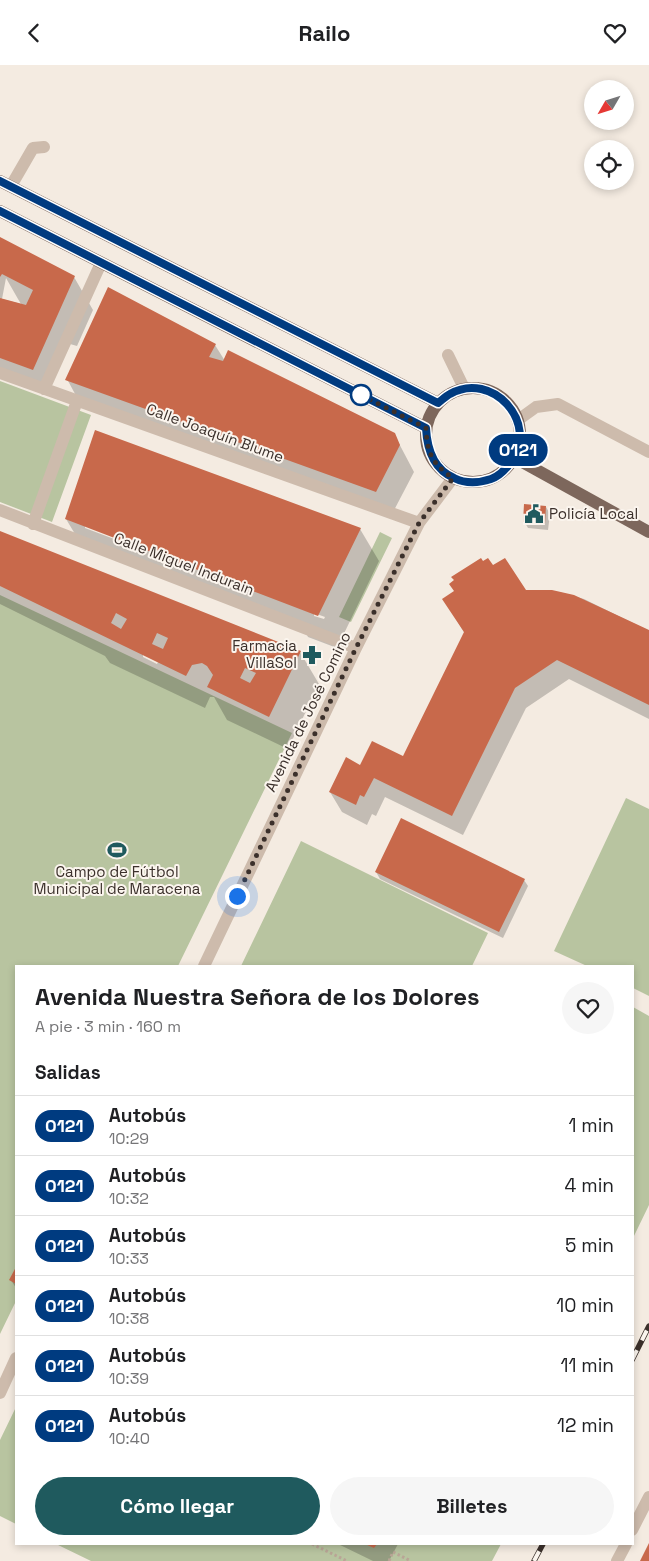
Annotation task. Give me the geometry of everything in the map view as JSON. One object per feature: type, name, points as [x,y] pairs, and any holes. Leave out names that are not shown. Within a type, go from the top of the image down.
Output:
[{"type":"main road","points":[[5,184],[438,403]]},
{"type":"main road","points":[[0,211],[426,428]]},
{"type":"main road","points":[[464,388],[478,388],[491,391],[512,408],[518,420],[520,433],[515,458],[506,469],[495,477],[481,482],[466,482],[453,478],[440,469],[431,457],[426,443],[426,428],[430,415],[438,403],[450,394],[464,388]]},
{"type":"main road","points":[[515,458],[649,531]]},
{"type":"street","points":[[5,184],[33,148],[44,147]]},
{"type":"street","points":[[44,389],[102,263]]},
{"type":"street","points":[[448,355],[464,388]]},
{"type":"street","name":"Calle Joaquín Blume","points":[[0,373],[419,523]]},
{"type":"street","points":[[33,524],[77,401]]},
{"type":"street","points":[[518,420],[536,407],[558,404],[649,452]]},
{"type":"street","name":"Avenida de José Comino","points":[[204,965],[356,648],[419,523],[453,478]]},
{"type":"street","name":"Calle Miguel Indurain","points":[[0,510],[356,648]]},
{"type":"street","points":[[0,1393],[15,1361]]},
{"type":"street","points":[[634,1526],[649,1497]]},
{"type":"street","points":[[617,1561],[625,1545]]},
{"type":"path","points":[[314,1545],[347,1561]]},
{"type":"path","points":[[389,1561],[393,1552],[411,1561]]},
{"type":"green space","points":[[0,381],[91,415],[52,522],[0,502]]},
{"type":"green space","points":[[380,532],[392,538],[351,622],[339,617]]},
{"type":"green space","name":"Campo de Fútbol Municipal de Maracena","points":[[0,595],[292,733],[178,965],[15,965],[15,1303],[0,1334]]},
{"type":"green space","points":[[626,798],[649,809],[649,996],[634,988],[634,965],[585,965],[554,951]]},
{"type":"green space","points":[[301,841],[488,933],[472,965],[241,965]]},
{"type":"green space","points":[[634,1008],[649,1016],[649,1205],[634,1236]]},
{"type":"green space","points":[[15,1409],[15,1524],[0,1516],[0,1440]]},
{"type":"green space","points":[[58,1545],[500,1545],[492,1561],[91,1561]]},
{"type":"building","points":[[0,237],[75,276],[33,370],[0,358],[0,298],[26,305],[33,290],[2,274],[0,277]]},
{"type":"building","points":[[108,287],[216,344],[209,357],[223,361],[228,350],[395,433],[400,445],[376,492],[65,380]]},
{"type":"building","points":[[95,430],[361,528],[318,616],[65,519]]},
{"type":"building","name":"Policía Local","points":[[524,504],[546,506],[545,524],[523,522]]},
{"type":"building","points":[[0,531],[301,651],[269,717],[207,687],[213,675],[207,666],[202,663],[192,665],[186,676],[0,586]],"holes":[[[116,613],[127,619],[121,629],[111,623]],[[157,633],[168,638],[163,649],[152,644]],[[245,668],[256,673],[250,683],[240,678]]]},
{"type":"building","points":[[481,558],[483,561],[488,558],[493,565],[505,558],[526,590],[552,590],[574,595],[649,630],[649,705],[557,660],[515,688],[452,816],[374,778],[364,797],[360,795],[356,805],[329,792],[346,757],[360,765],[372,741],[403,756],[464,632],[442,599],[454,591],[449,584],[454,580],[451,577]]},
{"type":"building","points":[[401,818],[525,879],[499,932],[375,872]]},
{"type":"building","points":[[15,1269],[15,1283],[9,1280]]},
{"type":"building","points":[[649,1543],[649,1561],[640,1561]]},
{"type":"railway","points":[[634,1356],[649,1326]]},
{"type":"railway","points":[[534,1561],[542,1545]]},
{"type":"bus line","name":"0121","points":[[0,181],[438,403],[450,394],[464,388],[478,388],[491,391],[512,408],[518,420],[520,433],[515,458],[506,469],[495,477],[481,482],[466,482],[453,478],[440,469],[431,457],[426,443],[426,428],[0,211]]},
{"type":"place","name":"Policía Local","points":[[534,514]]},
{"type":"place","name":"Farmacia VillaSol","points":[[312,655]]},
{"type":"place","name":"Campo de Fútbol Municipal de Maracena","points":[[117,850]]},
{"type":"route","points":[[237,896],[356,648],[419,523],[453,478],[440,469],[431,457],[426,443],[426,428],[361,395]]}]
